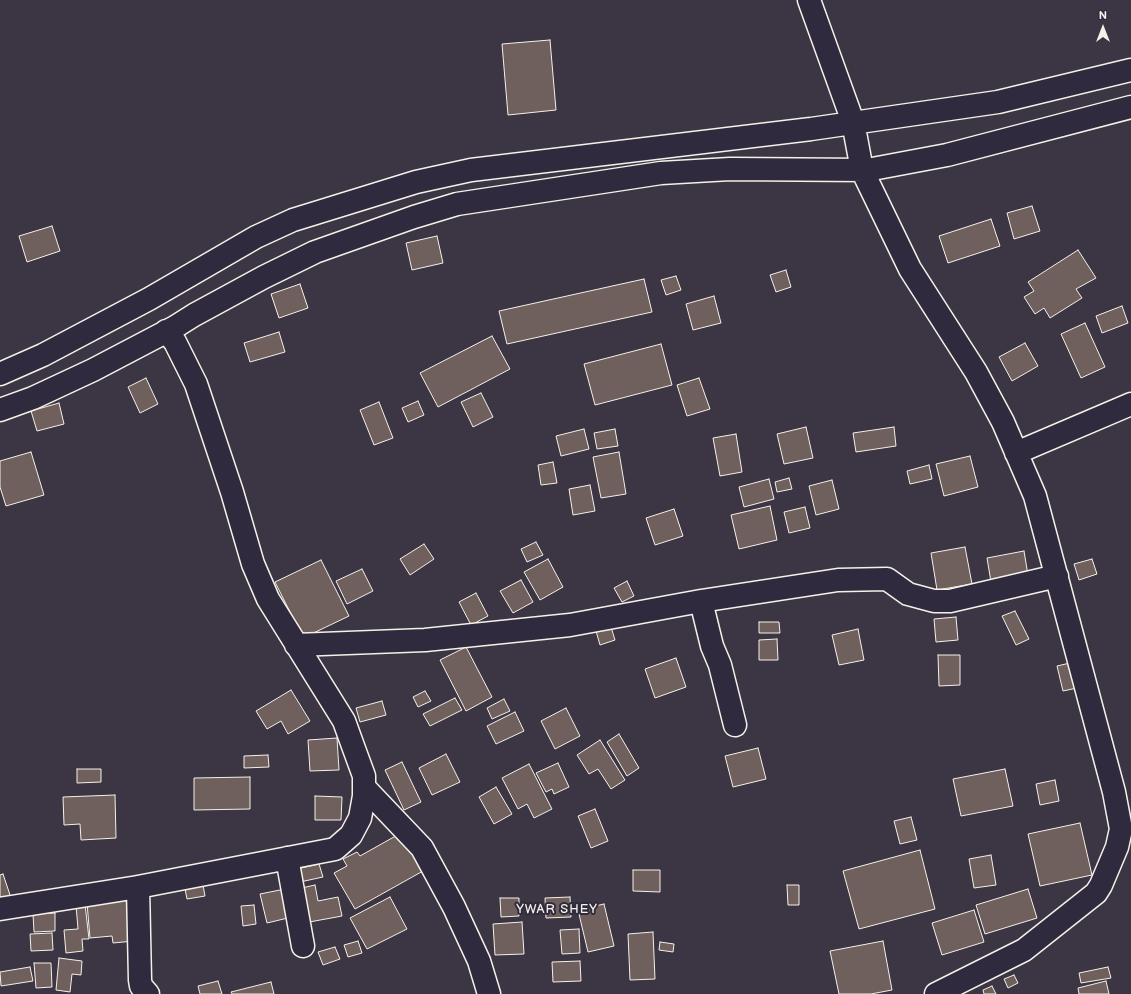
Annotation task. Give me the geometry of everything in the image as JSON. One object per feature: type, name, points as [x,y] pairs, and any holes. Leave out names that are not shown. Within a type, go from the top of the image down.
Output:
[{"type":"street","points":[[809,0],[853,122],[862,170],[910,269],[976,372],[1003,422],[1035,496],[1114,792],[1124,809],[1117,847],[1101,885],[1096,893],[1024,950],[942,993]]},
{"type":"street","points":[[0,374],[43,355],[149,299],[256,236],[293,220],[416,182],[471,170],[853,122],[998,102],[1131,70]]},
{"type":"street","points":[[0,410],[33,398],[93,370],[245,286],[315,252],[407,219],[457,204],[661,173],[730,169],[862,170],[947,155],[1131,107]]},
{"type":"street","points":[[0,909],[138,886],[335,849],[351,835],[360,818],[364,776],[344,722],[268,599],[253,564],[230,484],[196,384],[175,342],[166,331]]},
{"type":"street","points":[[1016,453],[1131,404]]},
{"type":"street","points":[[296,645],[425,640],[570,625],[701,601],[838,580],[887,579],[908,594],[934,601],[950,601],[1056,576]]},
{"type":"street","points":[[701,601],[712,646],[720,665],[735,725]]},
{"type":"street","points":[[364,787],[422,848],[454,907],[479,961],[489,994]]},
{"type":"street","points":[[287,858],[303,946]]},
{"type":"street","points":[[138,886],[140,980],[141,986],[148,994]]},
{"type":"building","points":[[550,40],[556,110],[508,115],[502,44]]},
{"type":"building","points":[[1032,206],[1040,231],[1014,239],[1007,213]]},
{"type":"building","points":[[991,219],[1000,246],[948,263],[939,236]]},
{"type":"building","points":[[52,226],[60,251],[27,262],[19,236]]},
{"type":"building","points":[[437,236],[443,263],[412,270],[406,243]]},
{"type":"building","points":[[1078,250],[1096,278],[1076,289],[1082,298],[1050,318],[1044,308],[1035,314],[1024,297],[1034,291],[1028,282]]},
{"type":"building","points":[[786,270],[791,287],[776,292],[770,275]]},
{"type":"building","points":[[676,276],[681,290],[666,295],[661,280]]},
{"type":"building","points":[[644,279],[652,312],[507,344],[499,311]]},
{"type":"building","points":[[300,284],[308,308],[279,318],[271,294]]},
{"type":"building","points":[[714,296],[721,323],[693,330],[686,304]]},
{"type":"building","points":[[1122,306],[1128,323],[1102,333],[1096,316]]},
{"type":"building","points":[[1085,323],[1105,367],[1081,378],[1061,334]]},
{"type":"building","points":[[279,332],[285,352],[250,362],[244,343]]},
{"type":"building","points":[[492,336],[510,369],[438,407],[420,373]]},
{"type":"building","points":[[1025,343],[1038,366],[1012,381],[999,357]]},
{"type":"building","points":[[661,344],[672,385],[595,405],[584,364]]},
{"type":"building","points":[[146,378],[158,404],[140,413],[128,387]]},
{"type":"building","points":[[699,378],[710,409],[687,416],[677,385]]},
{"type":"building","points":[[481,393],[493,417],[473,427],[461,402]]},
{"type":"building","points":[[418,401],[424,415],[408,422],[402,408]]},
{"type":"building","points":[[379,402],[393,438],[374,445],[360,410]]},
{"type":"building","points":[[59,403],[64,424],[37,431],[31,411]]},
{"type":"building","points":[[806,427],[813,458],[784,464],[777,434]]},
{"type":"building","points":[[894,427],[896,446],[856,452],[853,433]]},
{"type":"building","points":[[584,429],[589,449],[561,456],[556,436]]},
{"type":"building","points":[[615,429],[618,446],[597,449],[594,433]]},
{"type":"building","points":[[736,434],[742,472],[720,476],[713,438]]},
{"type":"building","points":[[31,452],[44,495],[6,506],[0,487],[0,461]]},
{"type":"building","points":[[619,452],[626,494],[601,498],[593,457]]},
{"type":"building","points":[[970,456],[978,487],[944,496],[936,464]]},
{"type":"building","points":[[553,462],[557,483],[541,485],[538,465]]},
{"type":"building","points":[[929,465],[932,479],[910,484],[907,471]]},
{"type":"building","points":[[789,478],[792,489],[777,492],[775,482]]},
{"type":"building","points":[[769,479],[774,499],[744,507],[739,487]]},
{"type":"building","points":[[832,480],[839,509],[816,515],[809,486]]},
{"type":"building","points":[[590,485],[595,511],[573,515],[569,489]]},
{"type":"building","points":[[770,506],[777,540],[739,549],[731,515]]},
{"type":"building","points":[[805,507],[810,528],[789,533],[784,512]]},
{"type":"building","points":[[674,509],[683,536],[655,545],[646,518]]},
{"type":"building","points":[[536,542],[543,555],[527,562],[521,549]]},
{"type":"building","points":[[424,544],[434,559],[410,575],[400,559]]},
{"type":"building","points":[[965,547],[972,584],[937,590],[931,553]]},
{"type":"building","points":[[1024,551],[1028,575],[991,582],[987,558]]},
{"type":"building","points":[[548,559],[563,587],[540,600],[524,572]]},
{"type":"building","points":[[1092,559],[1097,574],[1079,580],[1074,564]]},
{"type":"building","points":[[321,560],[349,616],[303,638],[275,582]]},
{"type":"building","points":[[362,569],[373,591],[347,604],[336,581]]},
{"type":"building","points":[[521,580],[533,602],[513,613],[500,591]]},
{"type":"building","points":[[627,581],[634,596],[622,602],[614,588]]},
{"type":"building","points":[[476,593],[488,616],[471,625],[459,602]]},
{"type":"building","points":[[1015,611],[1029,639],[1016,645],[1002,616]]},
{"type":"building","points":[[956,617],[958,640],[936,642],[934,619]]},
{"type":"building","points":[[759,622],[779,622],[780,633],[759,633]]},
{"type":"building","points":[[611,627],[615,640],[600,645],[596,631]]},
{"type":"building","points":[[858,629],[864,660],[839,665],[832,635]]},
{"type":"building","points":[[777,639],[778,660],[759,660],[759,640]]},
{"type":"building","points":[[466,647],[492,697],[466,711],[440,660]]},
{"type":"building","points":[[938,655],[960,655],[960,685],[939,686]]},
{"type":"building","points":[[676,658],[686,687],[655,698],[645,669]]},
{"type":"building","points":[[1070,663],[1077,688],[1063,691],[1057,666]]},
{"type":"building","points":[[291,690],[310,721],[288,734],[281,721],[267,729],[256,711]]},
{"type":"building","points":[[425,691],[431,701],[418,707],[413,697]]},
{"type":"building","points":[[455,698],[462,710],[430,726],[423,714]]},
{"type":"building","points":[[504,699],[510,711],[492,719],[487,708]]},
{"type":"building","points":[[382,701],[386,715],[360,722],[356,708]]},
{"type":"building","points":[[566,708],[580,736],[555,749],[541,721]]},
{"type":"building","points":[[515,712],[524,731],[496,744],[487,726]]},
{"type":"building","points":[[619,734],[639,768],[627,776],[607,742]]},
{"type":"building","points":[[337,738],[339,770],[310,771],[308,740]]},
{"type":"building","points":[[600,740],[625,780],[611,789],[598,769],[589,774],[577,755]]},
{"type":"building","points":[[758,748],[766,779],[733,787],[725,756]]},
{"type":"building","points":[[446,754],[460,782],[432,795],[419,768]]},
{"type":"building","points":[[268,755],[269,767],[244,768],[244,756]]},
{"type":"building","points":[[402,762],[421,802],[404,810],[385,770]]},
{"type":"building","points":[[558,763],[569,787],[554,794],[552,789],[546,792],[536,773]]},
{"type":"building","points":[[529,764],[552,809],[534,818],[527,804],[518,809],[502,778]]},
{"type":"building","points":[[77,769],[101,769],[101,782],[77,783]]},
{"type":"building","points":[[1005,769],[1013,806],[961,816],[953,779]]},
{"type":"building","points":[[250,777],[250,809],[194,810],[194,778]]},
{"type":"building","points":[[1055,780],[1059,801],[1040,805],[1036,784]]},
{"type":"building","points":[[496,787],[512,814],[494,824],[479,797]]},
{"type":"building","points":[[115,795],[116,838],[81,840],[80,824],[64,825],[63,797]]},
{"type":"building","points":[[315,796],[342,797],[341,820],[315,820]]},
{"type":"building","points":[[595,809],[608,841],[591,848],[578,816]]},
{"type":"building","points":[[911,817],[917,840],[900,844],[894,821]]},
{"type":"building","points":[[1080,823],[1092,875],[1040,886],[1028,834]]},
{"type":"building","points":[[401,833],[423,871],[355,909],[334,873],[347,866],[343,859],[357,852],[360,856]]},
{"type":"building","points":[[920,850],[935,909],[859,929],[843,871]]},
{"type":"building","points":[[991,855],[996,885],[974,888],[969,859]]},
{"type":"building","points":[[319,864],[323,877],[300,882],[297,869]]},
{"type":"building","points":[[633,870],[660,870],[660,892],[633,891]]},
{"type":"building","points":[[3,874],[11,898],[0,901],[0,875]]},
{"type":"building","points":[[203,885],[205,896],[187,899],[185,889]]},
{"type":"building","points":[[315,885],[318,901],[338,897],[342,916],[304,923],[297,889]]},
{"type":"building","points":[[787,885],[799,885],[799,905],[788,905]]},
{"type":"building","points":[[285,889],[292,917],[267,923],[260,894]]},
{"type":"building","points":[[1028,889],[1037,918],[985,934],[976,905]]},
{"type":"building","points":[[390,897],[407,929],[367,949],[350,918]]},
{"type":"building","points":[[570,897],[571,917],[546,918],[545,898]]},
{"type":"building","points":[[500,898],[519,898],[519,916],[501,917]]},
{"type":"building","points":[[131,899],[134,941],[113,943],[112,936],[90,938],[87,903]]},
{"type":"building","points":[[85,904],[89,939],[82,939],[83,951],[66,953],[64,930],[78,929],[76,905]]},
{"type":"building","points":[[604,904],[614,946],[588,952],[578,910]]},
{"type":"building","points":[[254,905],[256,924],[243,926],[241,906]]},
{"type":"building","points":[[974,910],[984,942],[942,955],[932,923]]},
{"type":"building","points":[[55,913],[55,931],[34,932],[33,914]]},
{"type":"building","points":[[522,922],[524,954],[495,955],[493,924]]},
{"type":"building","points":[[579,929],[580,953],[562,954],[560,930]]},
{"type":"building","points":[[653,932],[655,979],[630,980],[628,934]]},
{"type":"building","points":[[52,933],[53,950],[31,951],[30,934]]},
{"type":"building","points":[[358,941],[362,953],[348,957],[344,945]]},
{"type":"building","points":[[883,941],[892,990],[871,994],[839,994],[830,951]]},
{"type":"building","points":[[660,942],[674,944],[673,952],[659,950]]},
{"type":"building","points":[[335,947],[340,959],[323,965],[318,952]]},
{"type":"building","points":[[59,958],[82,961],[81,975],[72,974],[70,992],[56,990]]},
{"type":"building","points":[[580,961],[581,981],[553,982],[552,962]]},
{"type":"building","points":[[34,963],[51,963],[52,987],[36,988]]},
{"type":"building","points":[[30,967],[33,981],[1,986],[0,972]]},
{"type":"building","points":[[1108,967],[1111,978],[1081,983],[1079,973]]},
{"type":"building","points":[[1014,975],[1018,983],[1008,988],[1004,979]]},
{"type":"building","points":[[218,981],[222,994],[200,994],[198,986]]},
{"type":"building","points":[[1106,981],[1109,994],[1079,994],[1078,988]]},
{"type":"building","points":[[271,982],[274,994],[232,994],[231,992]]},
{"type":"building","points":[[992,986],[996,994],[984,994],[983,990]]},
{"type":"district","name":"YWAR SHEY","points":[[557,910]]}]
